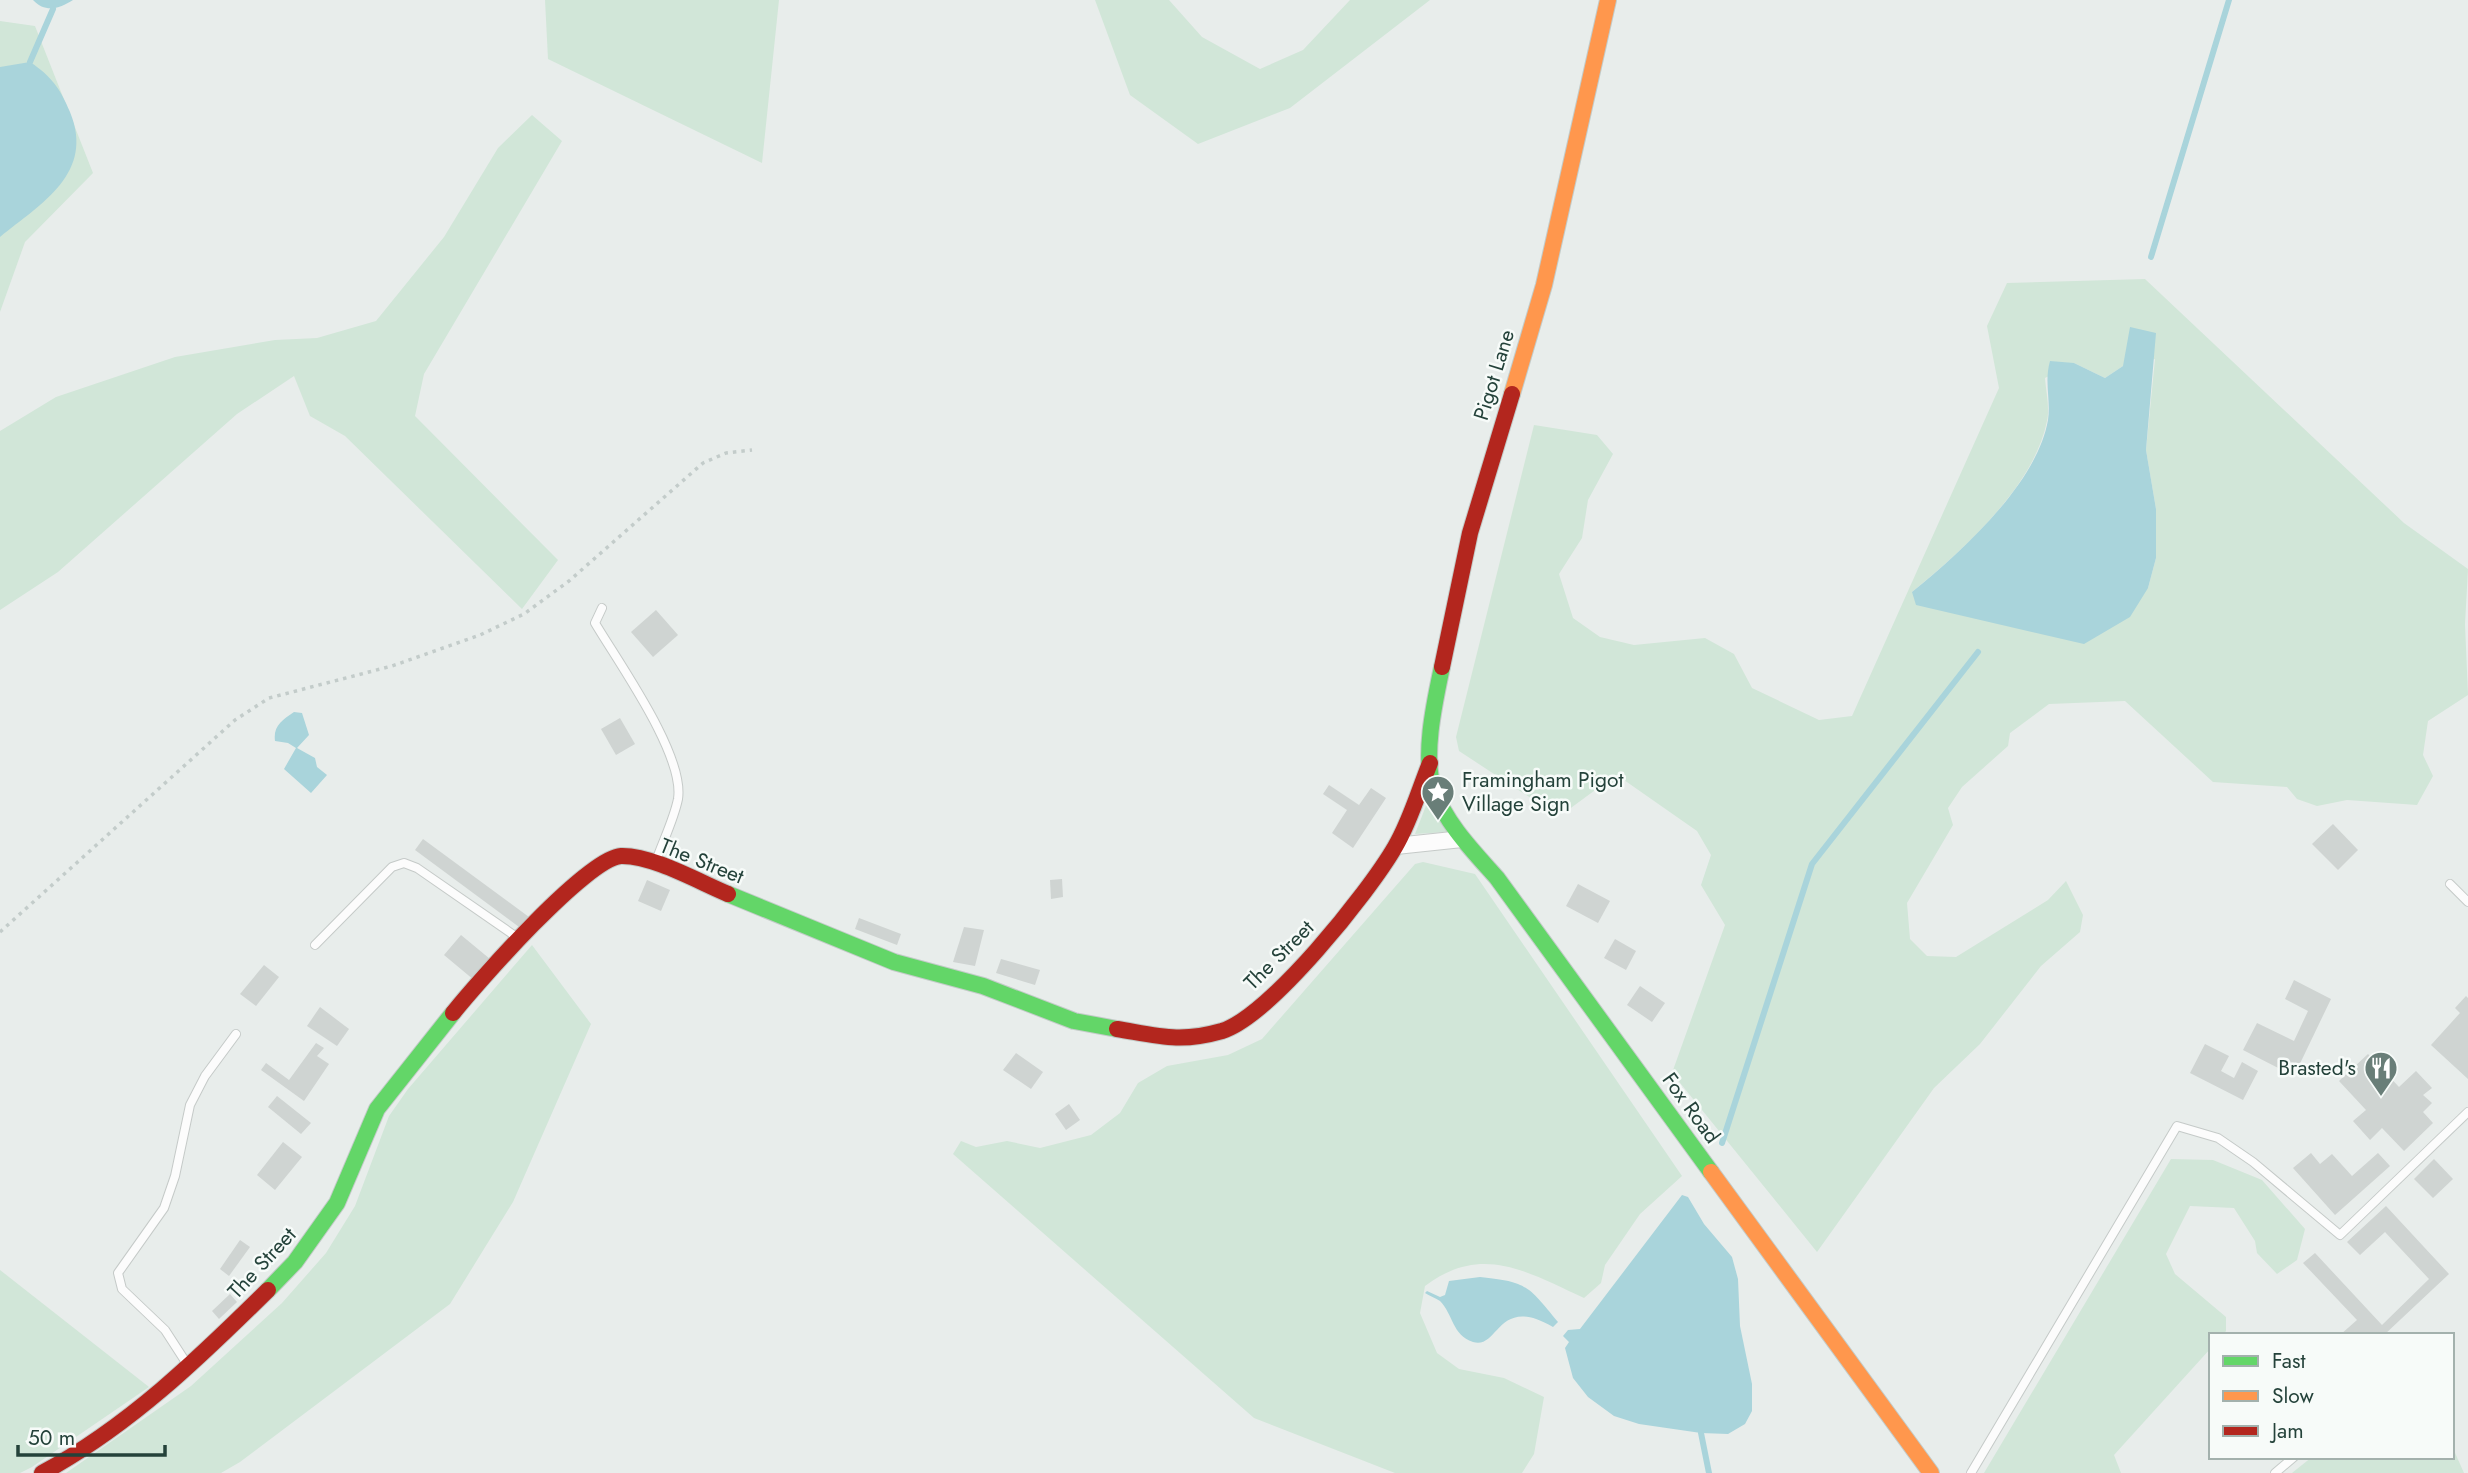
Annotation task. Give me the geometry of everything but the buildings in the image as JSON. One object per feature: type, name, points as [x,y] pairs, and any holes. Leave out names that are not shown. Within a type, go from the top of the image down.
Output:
[{"type":"street","name":"Pigot Lane","points":[[1430,763],[1435,702],[1470,533],[1544,285],[1608,0]]},
{"type":"street","name":"Fox Road","points":[[1430,763],[1434,789],[1462,839],[1496,877],[1931,1473]]},
{"type":"street","name":"The Street","points":[[42,1473],[83,1451],[189,1367],[269,1289],[316,1234],[337,1203],[377,1109],[458,1007],[555,902],[595,868],[618,856],[656,864],[818,933],[894,962],[983,986],[1074,1021],[1181,1040],[1225,1030],[1275,995],[1329,936],[1395,846],[1430,763]]},
{"type":"street","points":[[1395,846],[1462,839]]},
{"type":"lane","points":[[602,608],[595,623],[666,743],[674,769],[678,797],[656,864]]},
{"type":"lane","points":[[316,945],[391,867],[404,863],[418,868],[520,940]]},
{"type":"lane","points":[[2450,884],[2468,902]]},
{"type":"lane","points":[[189,1367],[165,1330],[122,1289],[118,1273],[164,1208],[175,1176],[190,1105],[205,1076],[236,1034]]},
{"type":"lane","points":[[1970,1473],[2177,1125],[2218,1139],[2253,1162],[2340,1235],[2468,1112]]},
{"type":"lane","points":[[2274,1473],[2292,1459]]},
{"type":"path","points":[[0,932],[235,720],[269,698],[392,666],[480,635],[524,614],[569,581],[703,463],[726,453],[752,450]]},
{"type":"green space","points":[[545,0],[779,0],[762,163],[548,59]]},
{"type":"green space","points":[[1095,0],[1169,0],[1202,37],[1260,69],[1303,50],[1350,0],[1430,0],[1290,108],[1198,144],[1130,95]]},
{"type":"green space","points":[[0,21],[35,26],[93,173],[25,242],[0,312]]},
{"type":"green space","points":[[532,115],[562,141],[424,374],[415,416],[558,560],[522,609],[345,436],[310,416],[294,376],[237,414],[58,572],[0,610],[0,431],[56,397],[175,357],[275,340],[317,338],[376,321],[444,237],[498,148]]},
{"type":"green space","points":[[2145,279],[2404,523],[2468,569],[2465,624],[2468,695],[2428,721],[2423,755],[2433,776],[2417,805],[2347,800],[2317,806],[2297,799],[2287,787],[2213,782],[2125,701],[2049,704],[2010,733],[2008,746],[1962,787],[1948,808],[1953,825],[1907,903],[1910,939],[1927,956],[1956,957],[2048,900],[2066,881],[2083,915],[2080,932],[2041,966],[1980,1044],[1934,1088],[1817,1252],[1672,1073],[1725,925],[1701,885],[1711,855],[1697,831],[1624,780],[1602,785],[1564,813],[1549,810],[1459,751],[1456,737],[1534,425],[1597,435],[1613,454],[1588,500],[1582,538],[1559,574],[1573,618],[1600,637],[1634,645],[1705,638],[1734,654],[1752,688],[1819,720],[1852,716],[1999,388],[1987,326],[2007,283]],"holes":[[[2155,359],[2146,450],[2156,509],[2156,558],[2148,588],[1912,592],[1993,516],[2027,470],[2040,446],[2047,421],[2045,378],[2074,363],[2105,378],[2123,366]]]},
{"type":"green space","points":[[1429,798],[1447,832],[1415,834]]},
{"type":"green space","points":[[1423,862],[1475,874],[1682,1176],[1640,1214],[1605,1265],[1601,1283],[1584,1298],[1524,1271],[1485,1264],[1466,1266],[1446,1273],[1425,1286],[1420,1313],[1437,1353],[1459,1369],[1504,1378],[1544,1397],[1534,1454],[1522,1473],[1395,1473],[1254,1418],[953,1154],[961,1141],[976,1147],[1007,1141],[1040,1148],[1091,1135],[1120,1113],[1138,1083],[1167,1066],[1228,1055],[1262,1039],[1415,864]]},
{"type":"green space","points":[[532,945],[591,1024],[513,1202],[450,1304],[240,1462],[221,1473],[66,1473],[191,1386],[282,1303],[326,1253],[355,1206],[389,1116],[408,1089]]},
{"type":"green space","points":[[2171,1159],[2213,1160],[2262,1180],[2305,1229],[2297,1260],[2277,1274],[2257,1253],[2255,1241],[2234,1208],[2190,1206],[2166,1254],[2175,1274],[2226,1317],[2226,1331],[2209,1333],[2209,1350],[2114,1455],[2121,1473],[1984,1473]]},
{"type":"green space","points":[[0,1270],[149,1387],[20,1473],[0,1473]]},
{"type":"green space","points":[[2454,1450],[2464,1473],[2292,1473],[2310,1459],[2454,1459]]},
{"type":"water","points":[[33,0],[73,0],[63,6],[47,8]]},
{"type":"water","points":[[30,62],[44,72],[66,104],[76,133],[76,152],[60,185],[0,237],[0,67]]},
{"type":"water","points":[[2130,327],[2156,333],[2146,450],[2156,509],[2156,558],[2148,588],[2130,617],[2084,644],[1916,605],[1912,592],[1952,558],[1994,515],[2029,468],[2041,444],[2048,420],[2050,361],[2074,363],[2105,378],[2123,366]]},
{"type":"water","points":[[294,712],[302,713],[309,735],[297,748],[315,758],[317,767],[327,775],[311,793],[284,769],[296,748],[288,743],[275,741],[277,727]]},
{"type":"water","points":[[1682,1195],[1688,1197],[1704,1224],[1732,1257],[1738,1279],[1740,1326],[1752,1384],[1752,1411],[1745,1424],[1728,1434],[1639,1424],[1614,1416],[1588,1397],[1573,1378],[1565,1348],[1569,1342],[1563,1336],[1568,1330],[1580,1329]]},
{"type":"water","points":[[1480,1277],[1508,1281],[1526,1288],[1558,1322],[1553,1327],[1535,1318],[1510,1319],[1482,1342],[1466,1339],[1440,1301],[1425,1293],[1427,1291],[1440,1297],[1445,1295],[1449,1281]]},
{"type":"waterway","points":[[2151,257],[2229,0]]},
{"type":"waterway","points":[[30,62],[53,9]]},
{"type":"waterway","points":[[1722,1143],[1812,864],[1978,652]]},
{"type":"waterway","points":[[1701,1433],[1709,1473]]},
{"type":"traffic: fast","points":[[1442,667],[1429,745],[1431,777],[1439,802],[1453,826],[1497,878],[1711,1172]]},
{"type":"traffic: fast","points":[[728,894],[894,962],[983,986],[1074,1021],[1117,1029]]},
{"type":"traffic: fast","points":[[268,1290],[295,1262],[337,1203],[377,1109],[453,1013]]},
{"type":"traffic: slow","points":[[1512,394],[1544,285],[1608,0]]},
{"type":"traffic: slow","points":[[1711,1172],[1931,1473]]},
{"type":"traffic: jam","points":[[1442,667],[1470,533],[1512,394]]},
{"type":"traffic: jam","points":[[1117,1029],[1170,1037],[1207,1035],[1242,1021],[1266,1002],[1317,950],[1382,867],[1405,827],[1430,763]]},
{"type":"traffic: jam","points":[[453,1013],[533,924],[584,877],[605,862],[621,856],[647,860],[728,894]]},
{"type":"traffic: jam","points":[[42,1473],[74,1455],[133,1413],[189,1366],[268,1290]]},
{"type":"place","name":"Framingham Pigot Village Sign","points":[[1438,822]]},
{"type":"place","name":"Brasted's","points":[[2381,1098]]}]
